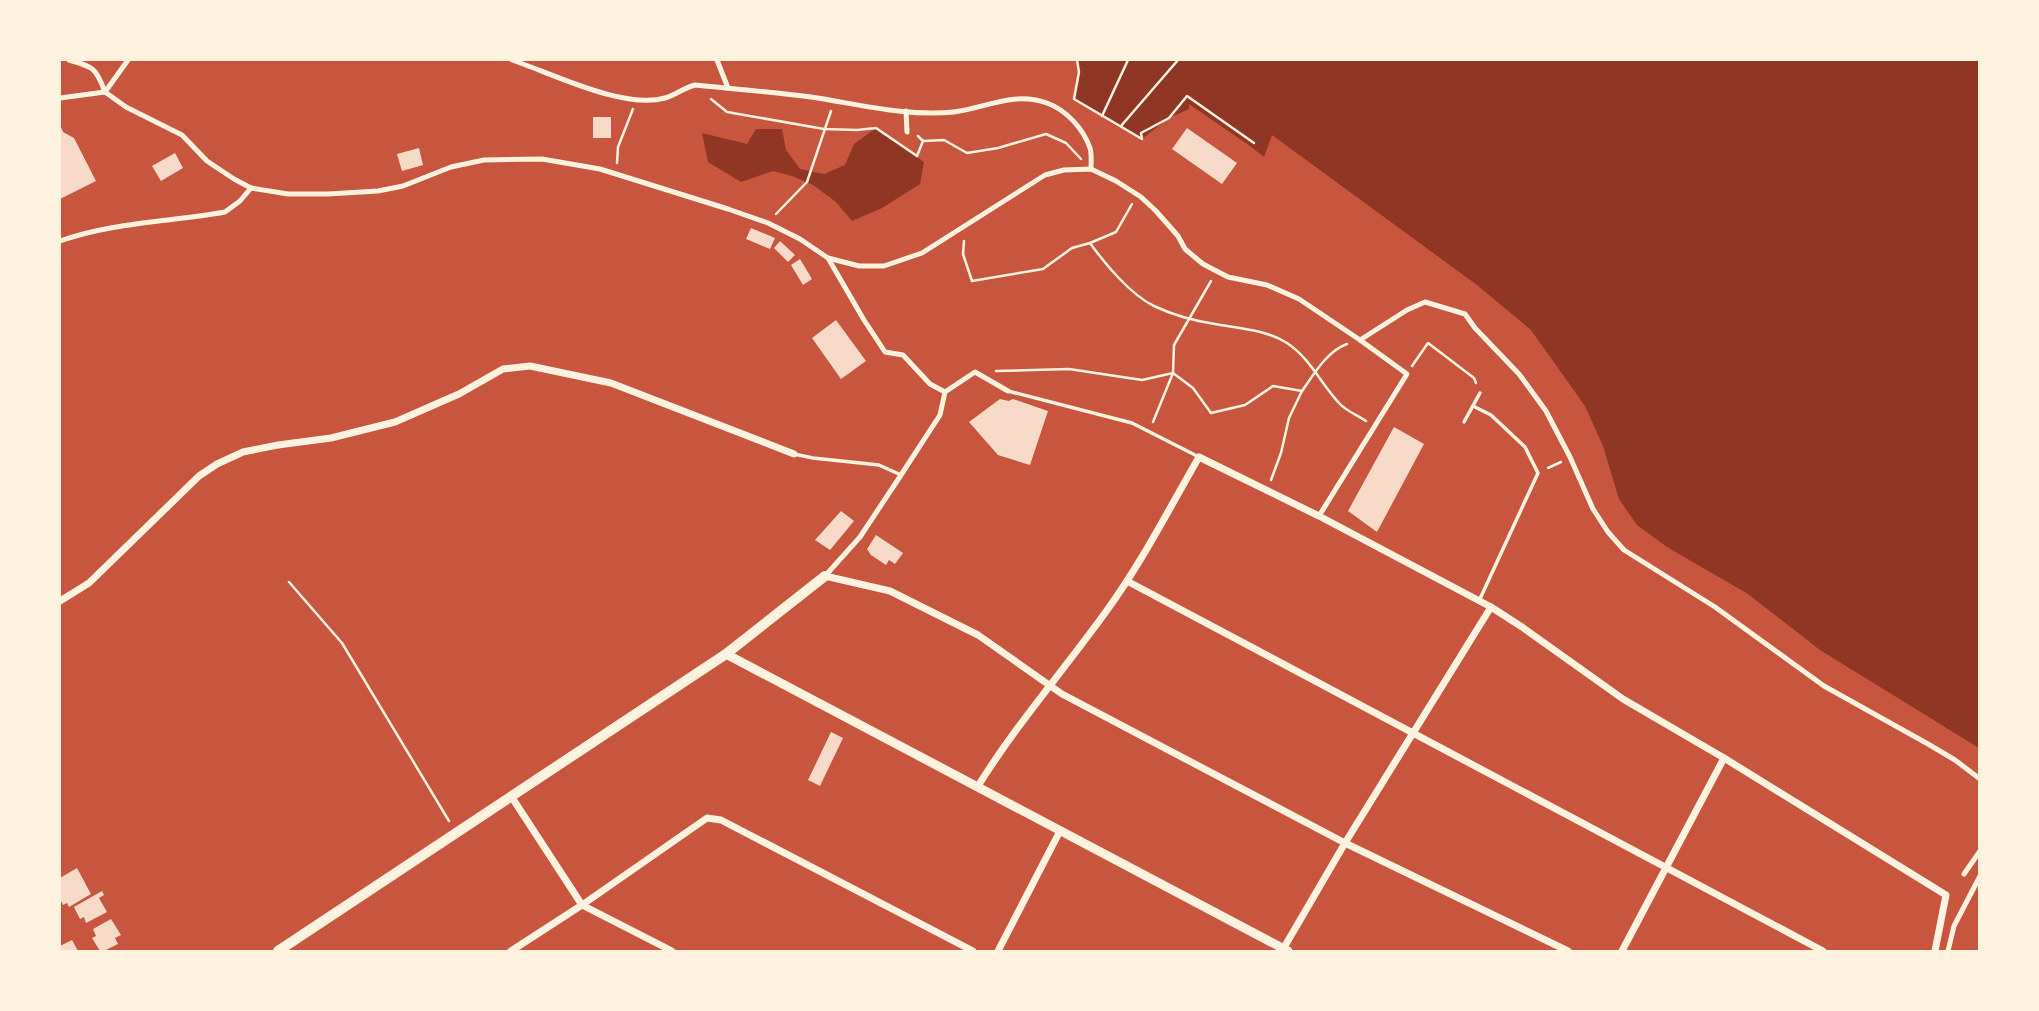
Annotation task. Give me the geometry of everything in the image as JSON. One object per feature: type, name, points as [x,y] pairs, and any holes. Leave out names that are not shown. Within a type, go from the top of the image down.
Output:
[{"type":"main road","points":[[278,951],[726,654],[825,576]]},
{"type":"street","points":[[69,60],[87,65],[98,73],[105,92],[127,107],[182,135],[207,161],[251,188],[288,194],[378,191],[403,186],[451,167],[484,160],[542,159],[600,169],[768,223],[800,239],[828,258],[859,266],[884,266],[922,253],[1045,175],[1065,170],[1091,169],[1135,193],[1168,224],[1185,249],[1216,272],[1242,281],[1267,285],[1299,299],[1407,374],[1319,516]]},
{"type":"street","points":[[60,99],[105,92],[128,60]]},
{"type":"street","points":[[512,60],[582,86],[636,99],[665,98],[695,85],[928,114],[957,111],[1011,98],[1032,99],[1061,111],[1081,130],[1091,150],[1091,169]]},
{"type":"street","points":[[716,60],[728,88]]},
{"type":"street","points":[[906,111],[907,132]]},
{"type":"street","points":[[60,241],[104,229],[225,212],[251,188]]},
{"type":"street","points":[[828,258],[885,352],[903,355],[930,384],[945,391]]},
{"type":"street","points":[[1360,340],[1407,310],[1425,302],[1465,314],[1519,374],[1539,401],[1570,457],[1593,509],[1623,550],[1714,607],[1824,687],[1955,760],[1979,779]]},
{"type":"street","points":[[60,601],[89,583],[199,476],[217,464],[243,452],[278,444],[331,438],[395,422],[459,394],[503,369],[530,366],[611,383],[794,453]]},
{"type":"street","points":[[1008,391],[975,372],[945,391],[940,415],[860,537],[825,576],[890,591],[945,618],[978,635],[1030,670],[1048,686],[1345,843],[1568,951]]},
{"type":"street","points":[[978,786],[1048,686],[1106,612],[1199,457],[1319,516],[1491,607],[1623,699],[1946,895],[1935,951]]},
{"type":"street","points":[[1127,580],[1823,951]]},
{"type":"street","points":[[726,654],[1284,951],[1345,843],[1491,607]]},
{"type":"street","points":[[1622,951],[1724,758]]},
{"type":"street","points":[[511,796],[582,905],[672,951]]},
{"type":"street","points":[[511,951],[707,818],[721,820],[973,951]]},
{"type":"street","points":[[998,951],[1060,831]]},
{"type":"street","points":[[1964,874],[1979,851]]},
{"type":"street","points":[[1948,951],[1954,926],[1979,876]]},
{"type":"lane","points":[[1008,391],[1132,423],[1199,457]]},
{"type":"lane","points":[[1464,422],[1480,393]]},
{"type":"lane","points":[[1473,405],[1488,412],[1525,447],[1538,473],[1479,601]]},
{"type":"lane","points":[[794,453],[813,458],[878,464],[901,475]]},
{"type":"path","points":[[1077,60],[1079,72],[1074,99],[1142,139],[1141,133],[1169,118],[1187,96],[1254,143]]},
{"type":"path","points":[[1102,116],[1128,60]]},
{"type":"path","points":[[1121,126],[1178,60]]},
{"type":"path","points":[[695,85],[727,112],[824,129],[876,128],[917,156],[923,141]]},
{"type":"path","points":[[616,174],[618,147],[636,99]]},
{"type":"path","points":[[768,223],[807,182],[834,102]]},
{"type":"path","points":[[893,140],[901,132],[915,133],[923,141],[944,141],[967,153],[998,148],[1046,134],[1066,143],[1091,169]]},
{"type":"path","points":[[964,227],[963,254],[972,281],[1043,269],[1072,248],[1116,232],[1132,207],[1135,193]]},
{"type":"path","points":[[1090,243],[1131,289],[1152,306],[1189,319],[1249,329],[1287,343],[1316,371],[1341,406],[1375,426]]},
{"type":"path","points":[[1150,432],[1173,373],[1174,345],[1216,272]]},
{"type":"path","points":[[1267,490],[1281,453],[1289,418],[1302,391],[1337,348],[1360,340]]},
{"type":"path","points":[[1407,374],[1427,343],[1474,378],[1480,393]]},
{"type":"path","points":[[975,372],[1069,369],[1142,380],[1173,373],[1193,388],[1211,412],[1245,405],[1273,386],[1302,391]]},
{"type":"path","points":[[1538,473],[1570,457]]},
{"type":"path","points":[[289,582],[342,643],[457,833]]},
{"type":"shaded area","points":[[1075,60],[1979,60],[1979,748],[1820,650],[1748,594],[1667,547],[1637,525],[1619,499],[1603,446],[1585,406],[1531,330],[1477,285],[1272,135],[1264,157],[1189,104],[1189,109],[1169,118],[1142,139],[1074,99],[1079,72]]},
{"type":"shaded area","points":[[876,128],[924,162],[920,184],[882,208],[852,221],[836,202],[813,185],[792,176],[773,171],[741,182],[708,162],[702,133],[747,144],[756,129],[782,129],[786,150],[800,169],[824,174],[845,165],[854,144]]},
{"type":"building","points":[[593,117],[611,117],[611,138],[593,138]]},
{"type":"building","points":[[60,125],[63,132],[74,138],[96,181],[60,199]]},
{"type":"building","points":[[1187,128],[1237,163],[1222,184],[1172,149]]},
{"type":"building","points":[[419,148],[423,165],[402,171],[397,154]]},
{"type":"building","points":[[175,153],[183,168],[161,181],[152,166]]},
{"type":"building","points":[[751,228],[775,238],[770,249],[746,239]]},
{"type":"building","points":[[780,241],[795,255],[788,262],[774,248]]},
{"type":"building","points":[[800,259],[812,279],[803,285],[791,265]]},
{"type":"building","points":[[836,320],[866,361],[841,379],[812,338]]},
{"type":"building","points":[[1000,399],[1013,399],[1048,411],[1030,465],[998,455],[969,422]]},
{"type":"building","points":[[1394,427],[1424,444],[1377,532],[1348,511]]},
{"type":"building","points":[[841,511],[854,521],[830,550],[815,540]]},
{"type":"building","points":[[876,535],[903,553],[895,564],[889,560],[886,565],[867,549]]},
{"type":"building","points":[[831,732],[843,738],[820,786],[808,780]]},
{"type":"building","points":[[77,868],[91,894],[69,907],[67,903],[63,905],[60,899],[60,878]]},
{"type":"building","points":[[102,891],[104,895],[99,898],[107,912],[86,923],[84,917],[80,919],[74,907]]},
{"type":"building","points":[[111,919],[121,935],[115,938],[118,944],[100,951],[92,938],[96,936],[93,929]]},
{"type":"building","points":[[72,940],[78,951],[60,951],[60,946]]}]
